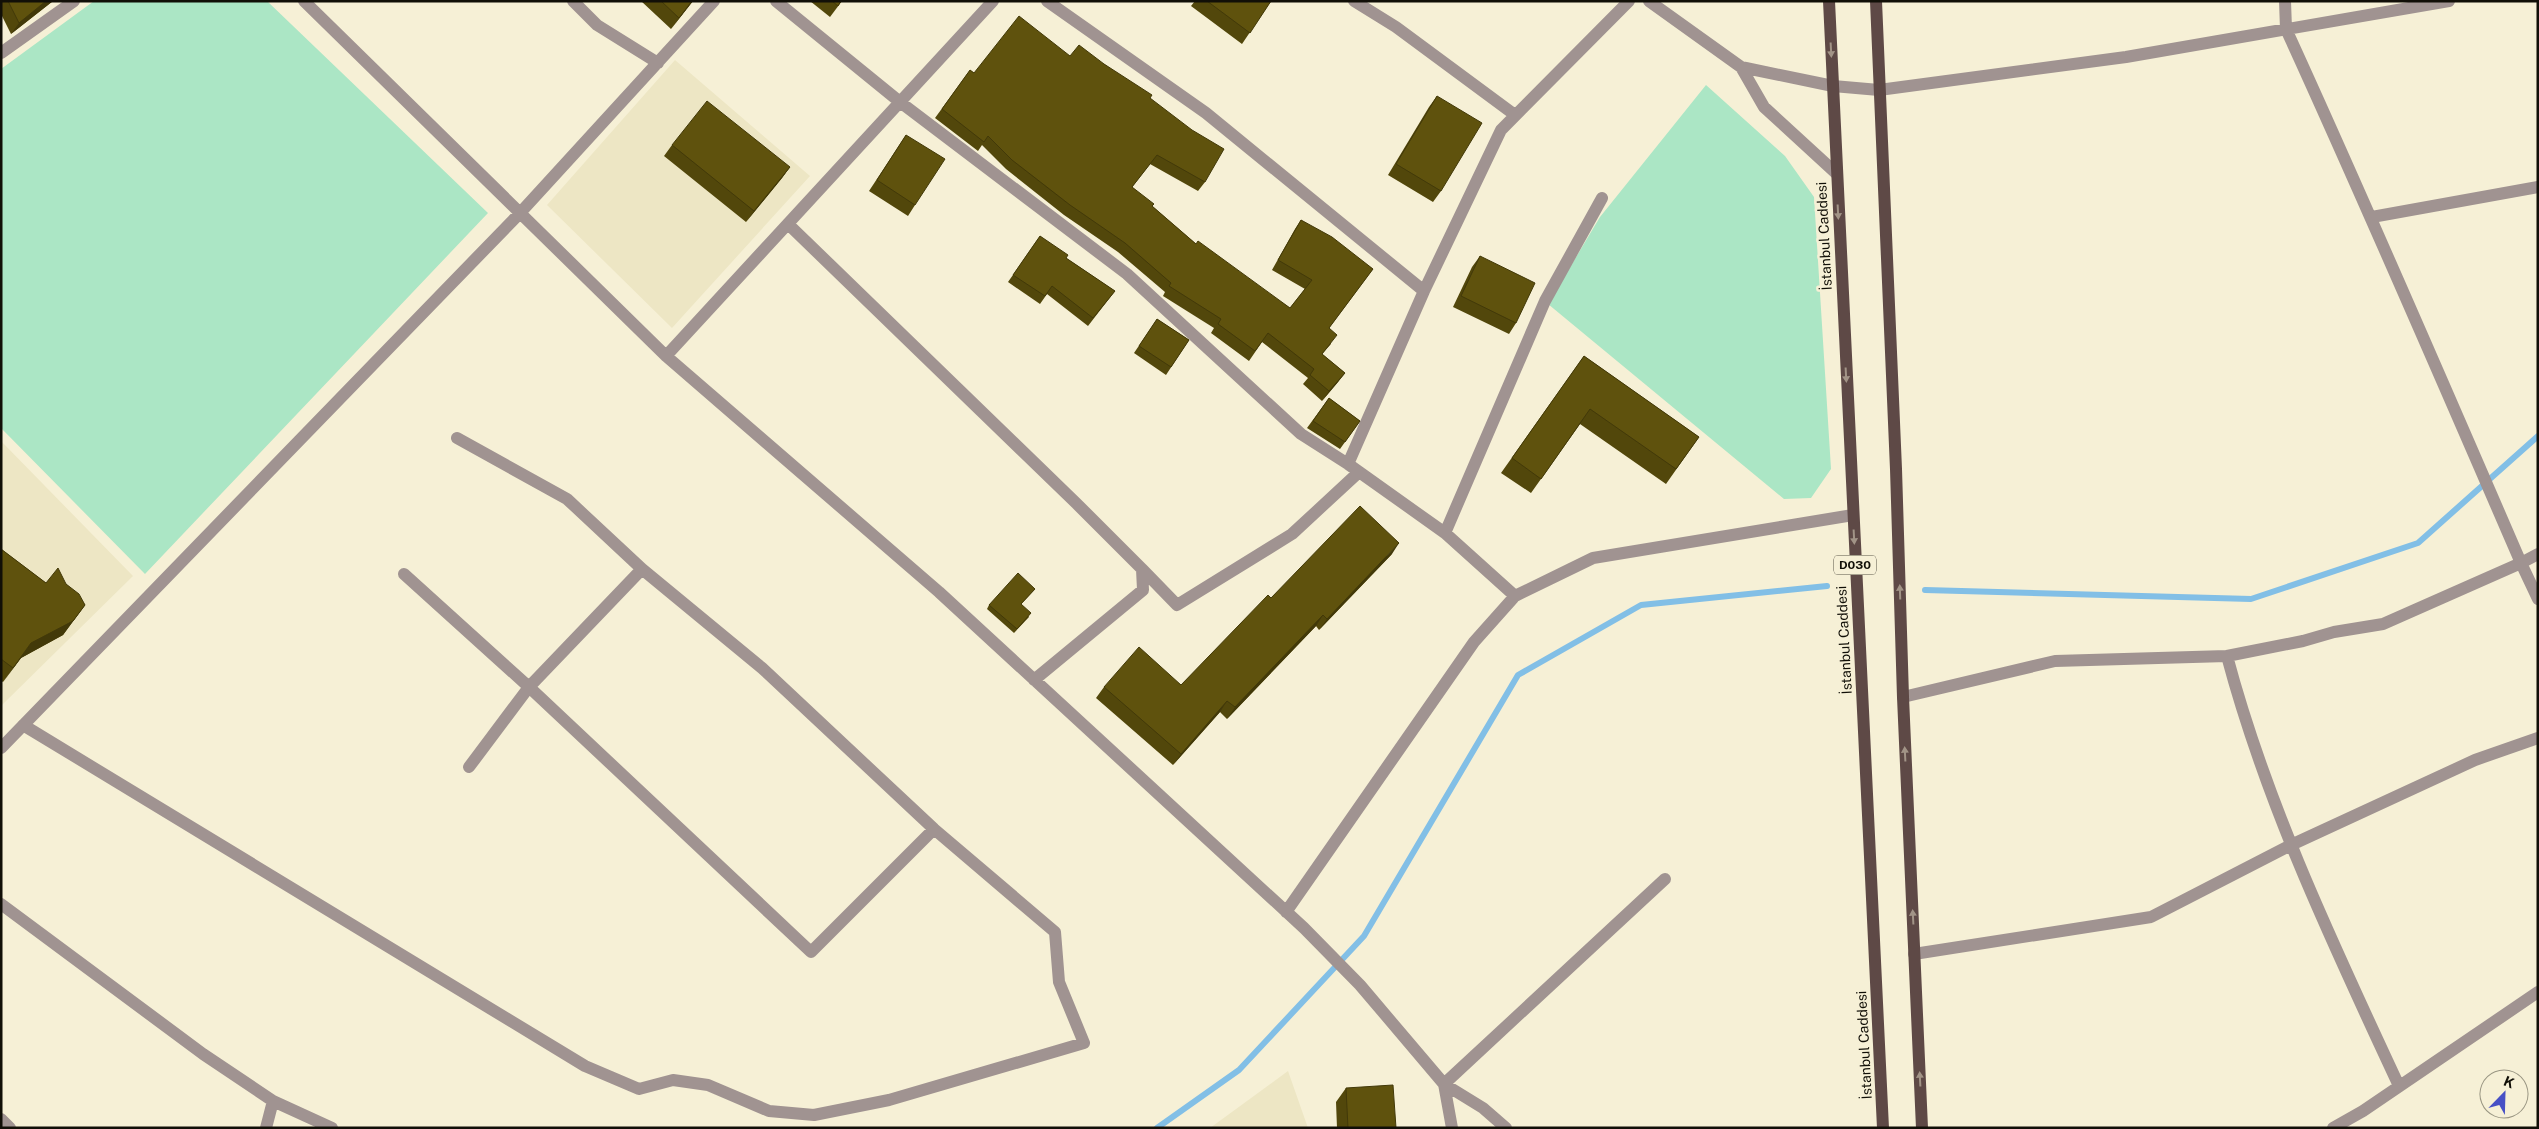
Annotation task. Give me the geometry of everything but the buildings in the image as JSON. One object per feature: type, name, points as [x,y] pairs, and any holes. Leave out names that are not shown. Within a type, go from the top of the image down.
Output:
[{"type":"main road","name":"İstanbul Caddesi","points":[[1829,1],[1883,1128]]},
{"type":"main road","points":[[1876,1],[1922,1128]]},
{"type":"street","points":[[1,53],[74,1]]},
{"type":"street","points":[[304,1],[666,356],[939,592],[1304,928],[1360,985],[1444,1084],[1483,1108],[1506,1128]]},
{"type":"street","points":[[573,1],[598,25],[658,63]]},
{"type":"street","points":[[1,748],[520,214],[714,1]]},
{"type":"street","points":[[776,1],[900,102],[1127,274],[1301,434],[1348,464],[1445,533],[1515,596]]},
{"type":"street","points":[[666,356],[993,1]]},
{"type":"street","points":[[1047,1],[1206,113],[1424,291]]},
{"type":"street","points":[[1354,1],[1396,27],[1515,116]]},
{"type":"street","points":[[1348,464],[1424,291],[1501,130],[1629,1]]},
{"type":"street","points":[[1649,1],[1741,67],[1833,86],[1879,90],[2126,57],[2450,1]]},
{"type":"street","points":[[2285,1],[2286,29],[2372,217],[2538,600]]},
{"type":"street","points":[[1741,67],[1764,108],[1837,174]]},
{"type":"street","points":[[2372,217],[2538,187]]},
{"type":"street","points":[[1445,533],[1544,301],[1602,198]]},
{"type":"street","points":[[788,224],[1076,502],[1177,605],[1292,534],[1359,472]]},
{"type":"street","points":[[24,725],[585,1066],[639,1089],[673,1080],[708,1086],[769,1111],[814,1115],[889,1100],[1084,1044],[1059,982],[1055,932],[934,829],[762,668],[642,569],[567,500],[457,438]]},
{"type":"street","points":[[1286,912],[1474,642],[1515,596],[1593,558],[1853,515]]},
{"type":"street","points":[[1903,697],[2055,661],[2227,656],[2303,641],[2334,632],[2383,624],[2538,554]]},
{"type":"street","points":[[469,767],[529,687],[642,569]]},
{"type":"street","points":[[1034,680],[1143,590],[1142,569]]},
{"type":"street","points":[[404,574],[529,687],[811,952],[934,829]]},
{"type":"street","points":[[2227,656],[2242,710],[2291,845],[2399,1086]]},
{"type":"street","points":[[1914,954],[2151,918],[2291,845],[2475,760],[2538,738]]},
{"type":"street","points":[[1444,1084],[1665,879]]},
{"type":"street","points":[[1,904],[203,1054],[273,1101],[332,1128]]},
{"type":"street","points":[[2333,1128],[2538,992]]},
{"type":"street","points":[[1444,1084],[1452,1128]]},
{"type":"street","points":[[266,1128],[273,1101]]},
{"type":"street","points":[[1,1119],[10,1128]]},
{"type":"shaded area","points":[[675,60],[810,176],[672,328],[547,205]]},
{"type":"shaded area","points":[[1,441],[133,576],[1,706]]},
{"type":"shaded area","points":[[1288,1071],[1308,1128],[1210,1128]]},
{"type":"green space","points":[[94,1],[267,1],[488,213],[145,574],[1,428],[1,69]]},
{"type":"green space","points":[[1706,85],[1785,156],[1814,197],[1831,469],[1811,498],[1784,499],[1548,304],[1600,217]]},
{"type":"waterway","points":[[1925,590],[2251,599],[2418,543],[2538,436]]},
{"type":"waterway","points":[[1157,1128],[1239,1070],[1364,936],[1518,675],[1641,605],[1827,586]]}]
